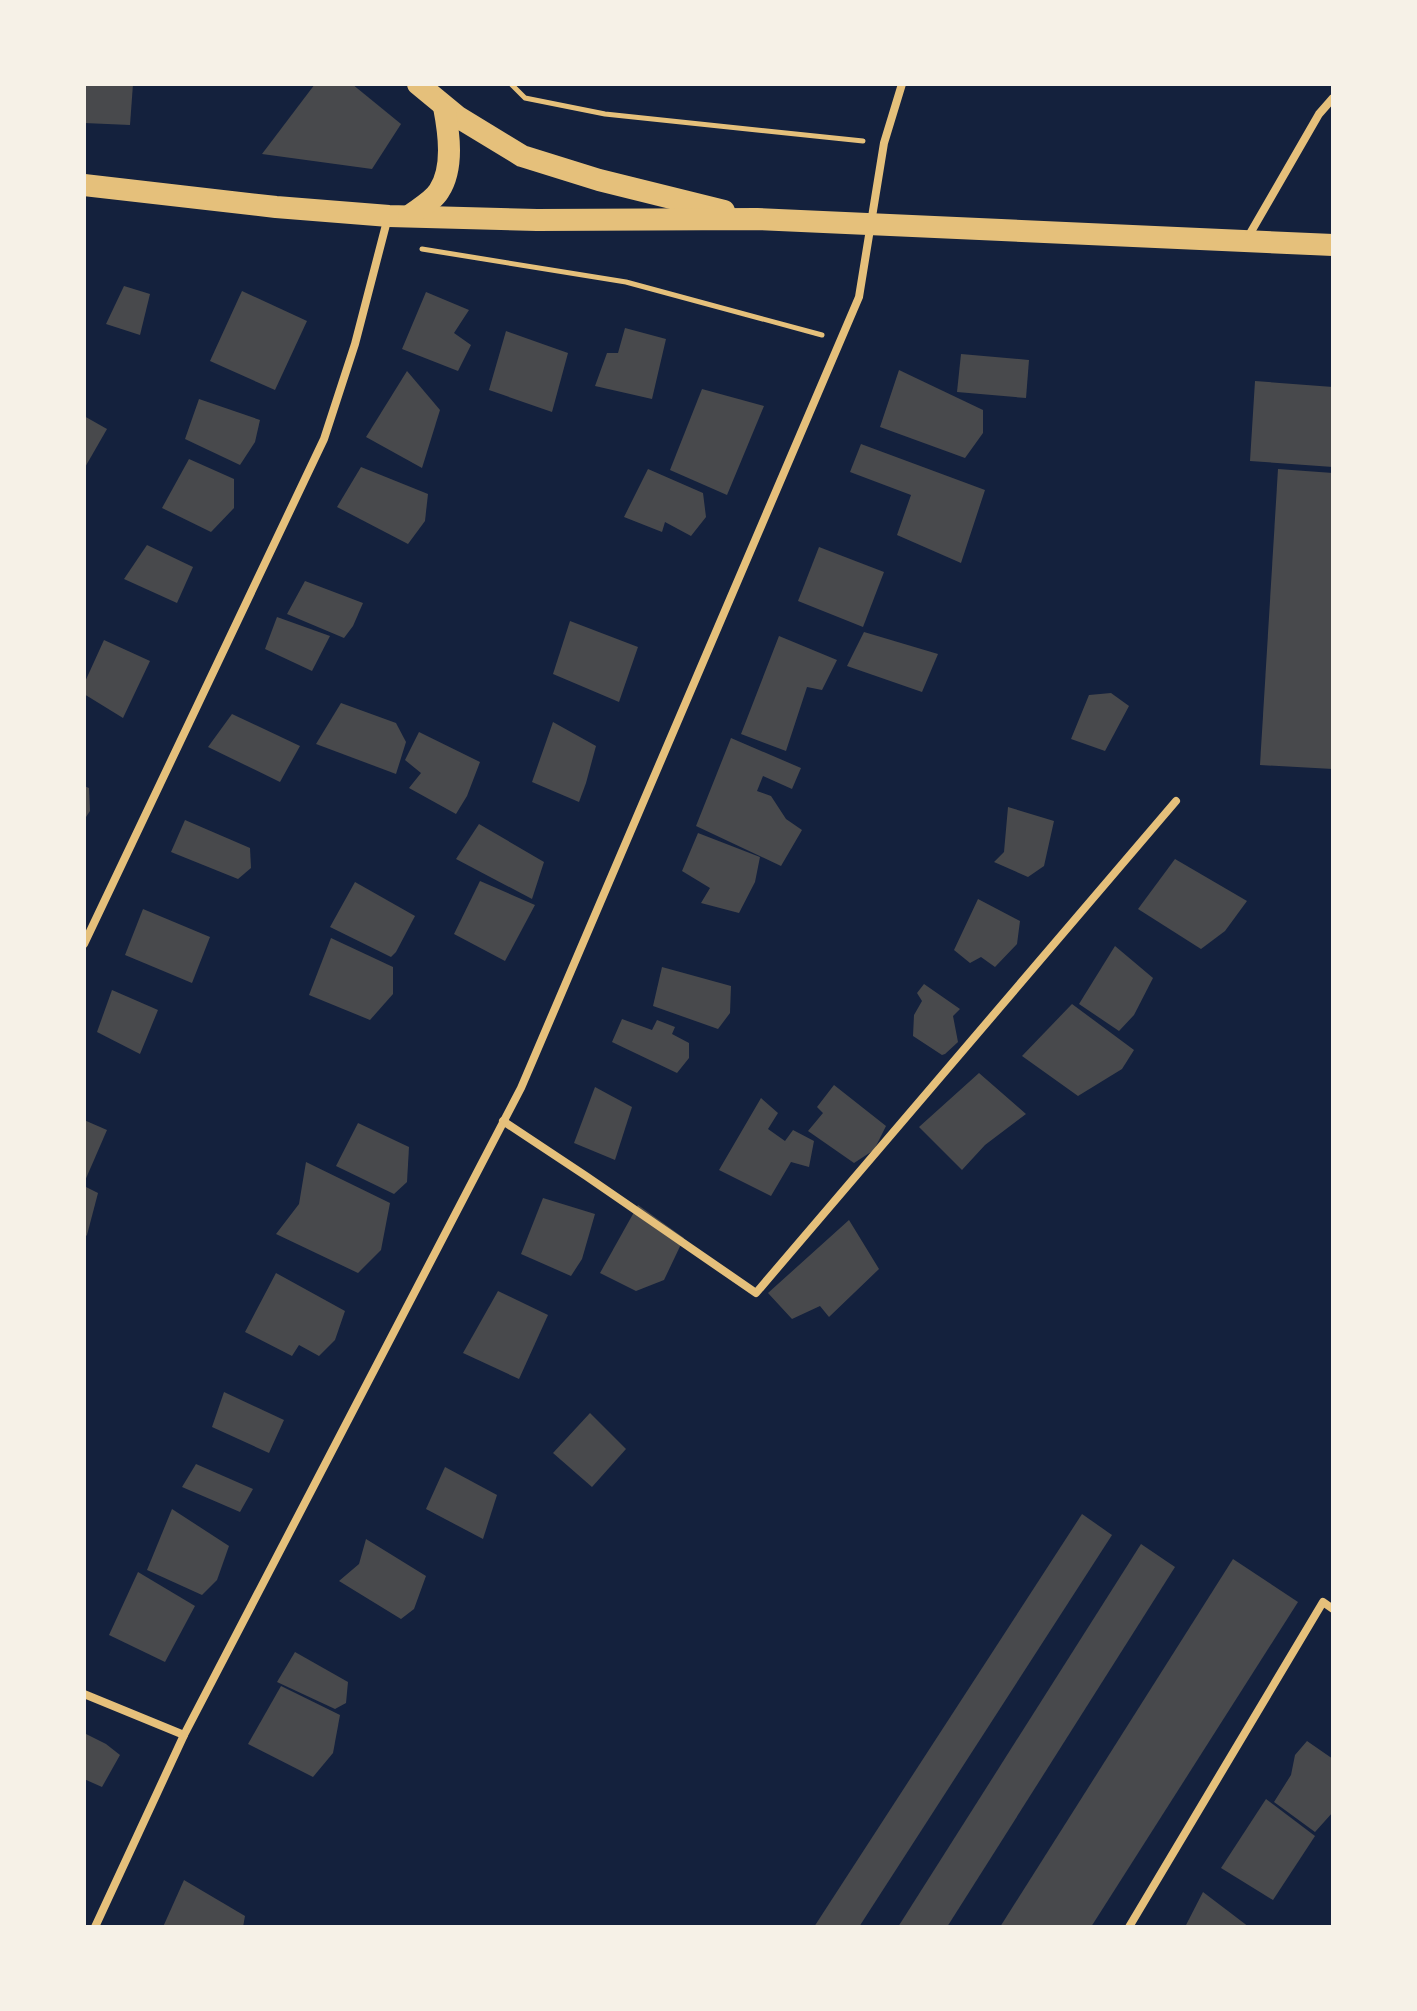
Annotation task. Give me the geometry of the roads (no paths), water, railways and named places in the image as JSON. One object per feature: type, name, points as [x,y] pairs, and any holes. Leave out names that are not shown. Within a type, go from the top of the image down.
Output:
[{"type":"highway","points":[[418,84],[458,117],[522,156],[599,180],[757,219]]},
{"type":"highway","points":[[406,216],[438,194],[445,180],[449,132],[444,107]]},
{"type":"highway","points":[[84,185],[276,207],[406,216],[537,220],[757,219],[1333,245]]},
{"type":"street","points":[[95,1927],[184,1735],[521,1088],[859,297],[884,143],[902,84]]},
{"type":"street","points":[[1246,240],[1319,114],[1333,98]]},
{"type":"street","points":[[84,944],[324,439],[355,344],[406,216]]},
{"type":"street","points":[[503,1121],[756,1293],[1176,801]]},
{"type":"street","points":[[1129,1927],[1323,1602],[1333,1609]]},
{"type":"street","points":[[84,1694],[184,1735]]}]
